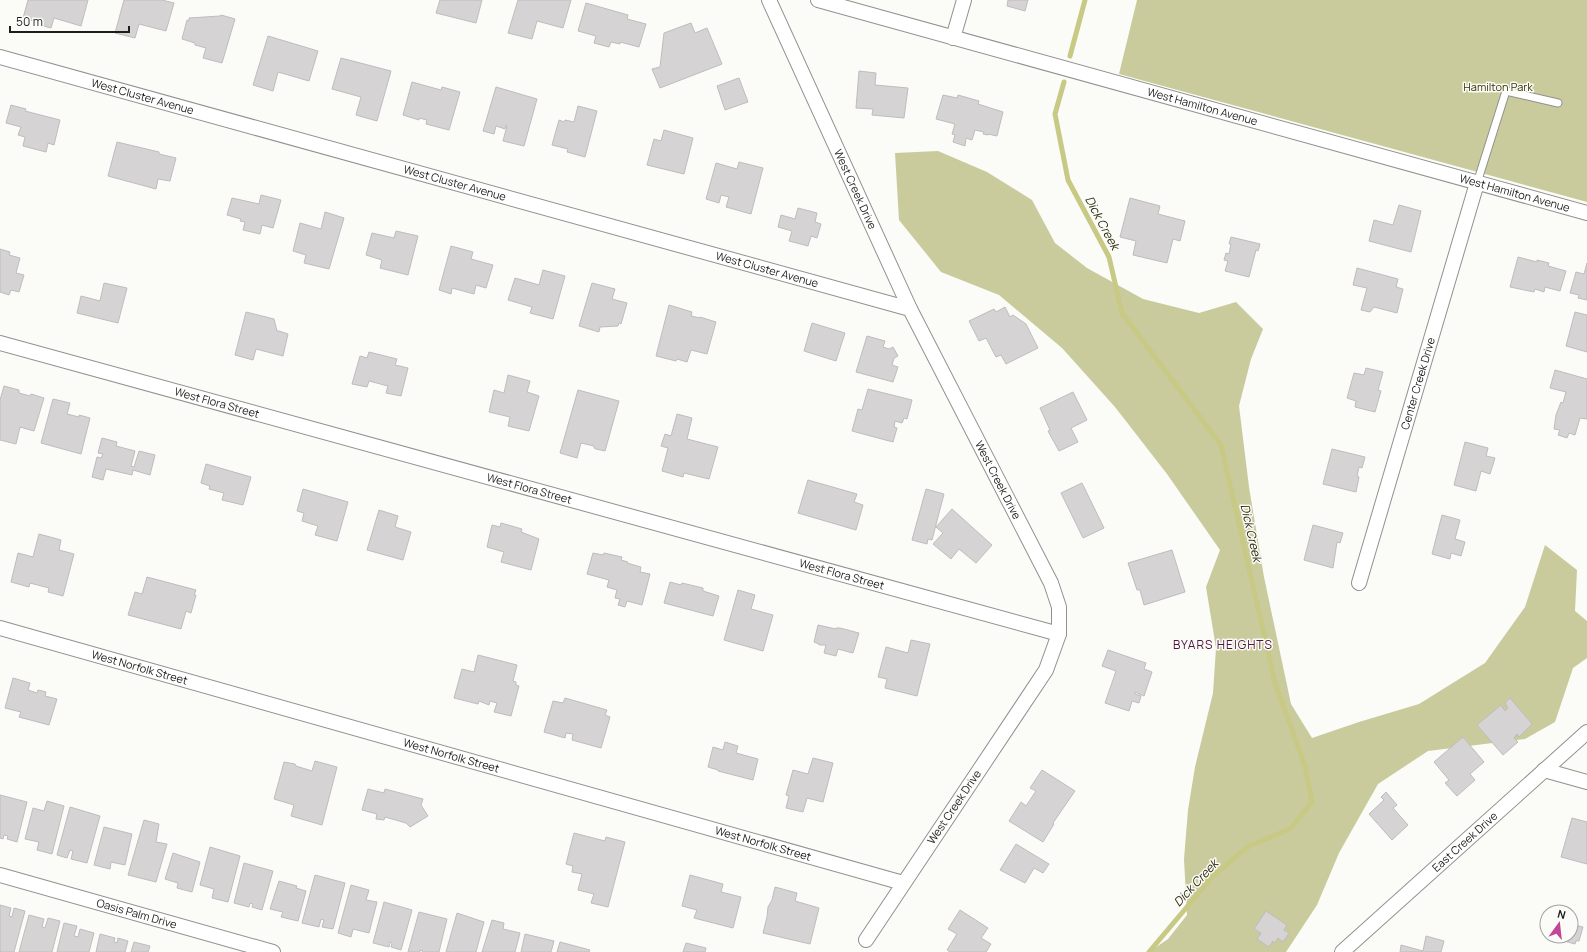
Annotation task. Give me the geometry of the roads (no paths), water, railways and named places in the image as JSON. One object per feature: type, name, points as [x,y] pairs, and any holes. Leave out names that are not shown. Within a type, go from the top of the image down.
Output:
[{"type":"street","name":"West Creek Drive","points":[[769,0],[910,309],[1052,583],[1059,607],[1059,634],[1046,670],[866,940]]},
{"type":"street","name":"West Hamilton Avenue","points":[[818,0],[1587,213]]},
{"type":"street","points":[[954,38],[964,0]]},
{"type":"street","name":"West Cluster Avenue","points":[[0,57],[910,309]]},
{"type":"street","name":"Center Creek Drive","points":[[1359,583],[1477,183]]},
{"type":"street","name":"West Flora Street","points":[[0,343],[1059,634]]},
{"type":"street","name":"West Norfolk Street","points":[[0,628],[903,883]]},
{"type":"street","name":"East Creek Drive","points":[[1342,952],[1587,732]]},
{"type":"street","points":[[1544,770],[1587,782]]},
{"type":"street","name":"Oasis Palm Drive","points":[[0,875],[273,952]]},
{"type":"lane","points":[[1477,183],[1506,91],[1558,104]]},
{"type":"waterway","name":"Dick Creek","points":[[1070,56],[1085,0]]},
{"type":"waterway","name":"Dick Creek","points":[[1064,82],[1055,114],[1068,180],[1109,257],[1122,313],[1221,445],[1275,683],[1305,766],[1312,802],[1290,829],[1249,846],[1213,876],[1149,952]]},
{"type":"district","name":"BYARS HEIGHTS","points":[[1223,645]]},
{"type":"park label","name":"Hamilton Park","points":[[1498,87]]}]
